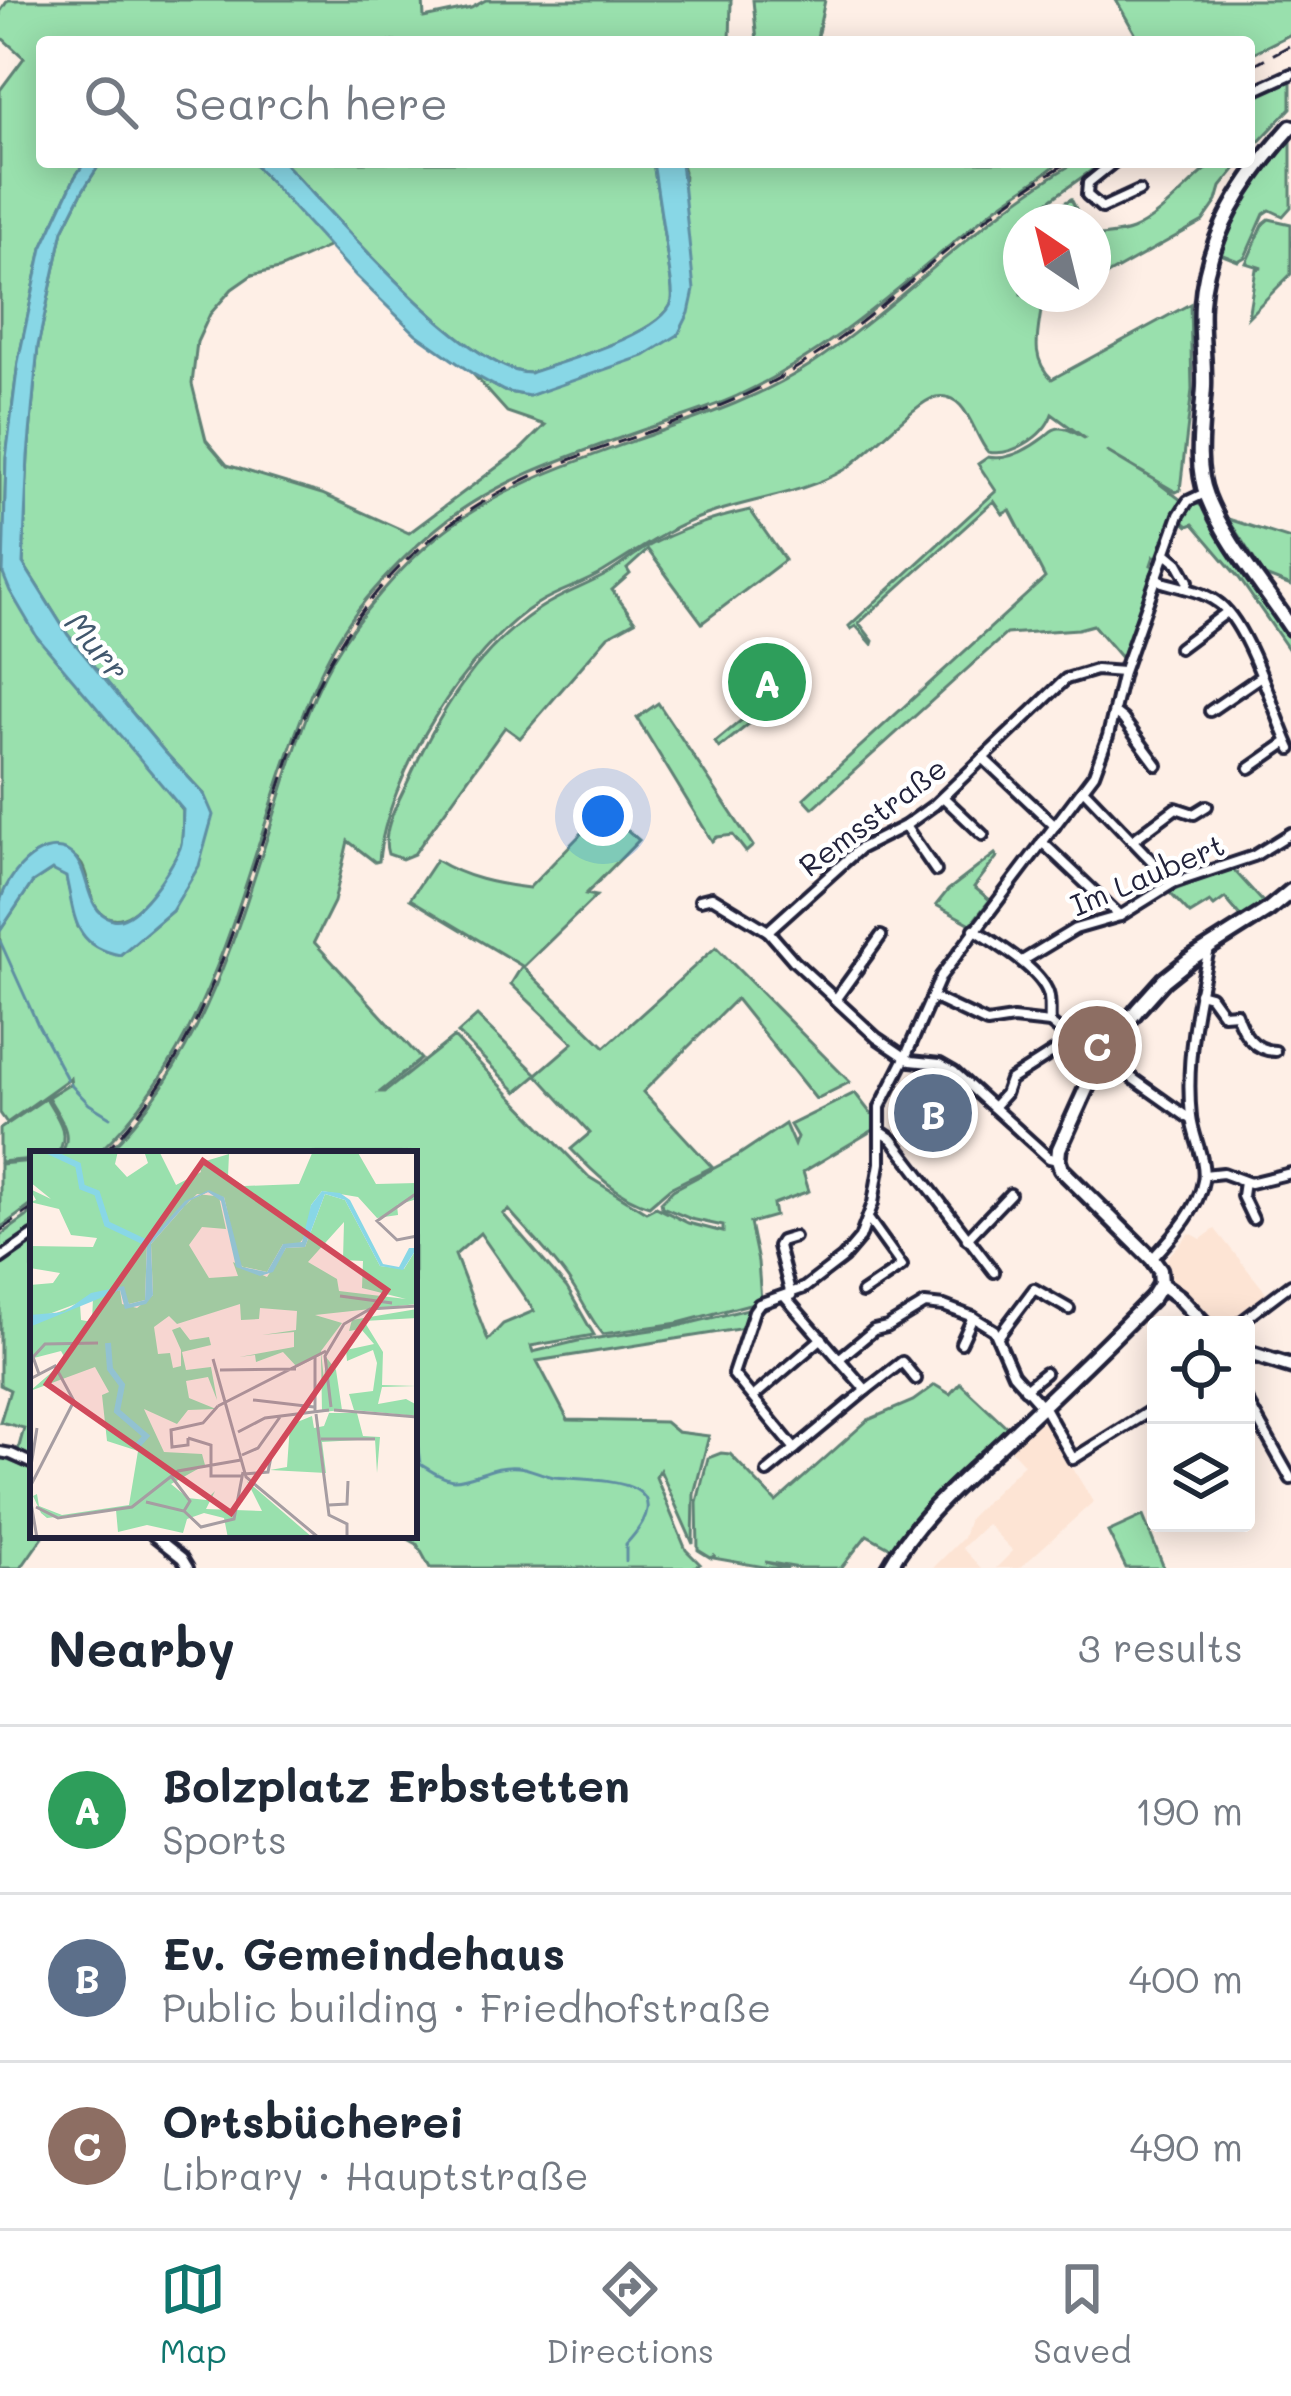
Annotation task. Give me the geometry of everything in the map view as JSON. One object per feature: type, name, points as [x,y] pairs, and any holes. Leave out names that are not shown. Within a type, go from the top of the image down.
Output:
[{"type":"street","points":[[1255,90],[1291,74]]},
{"type":"street","points":[[1291,127],[1234,201],[1208,265],[1201,316],[1205,493],[1291,628]]},
{"type":"street","points":[[1107,168],[1088,183],[1094,204],[1102,208],[1139,191]]},
{"type":"street","points":[[795,1449],[734,1374],[754,1311],[759,1304],[788,1296],[818,1279],[860,1238],[869,1220],[880,1163],[880,1107],[941,976],[1084,790],[1100,760],[1124,672],[1183,507],[1205,493]]},
{"type":"street","points":[[1166,553],[1185,573],[1186,588]]},
{"type":"street","points":[[1157,576],[1219,602],[1253,656],[1289,746],[1250,768]]},
{"type":"street","points":[[1179,648],[1227,612]]},
{"type":"street","name":"Remsstraße","points":[[768,931],[854,852],[904,826],[944,796],[1066,680],[1096,670],[1124,672]]},
{"type":"street","points":[[1210,711],[1261,676]]},
{"type":"street","points":[[1114,712],[1156,765]]},
{"type":"street","points":[[983,758],[1055,826]]},
{"type":"street","points":[[1084,790],[1173,883]]},
{"type":"street","points":[[944,796],[982,835]]},
{"type":"street","points":[[1133,840],[1176,808],[1194,814],[1208,806]]},
{"type":"street","points":[[904,826],[936,871]]},
{"type":"street","name":"Im Laubert","points":[[1022,961],[1075,929],[1120,916],[1173,883],[1254,856],[1291,833]]},
{"type":"street","points":[[1042,842],[1120,916]]},
{"type":"street","points":[[889,1568],[902,1544],[935,1507],[1064,1386],[1161,1284],[1160,1270],[1152,1259],[1060,1169],[1059,1149],[1100,1059],[1164,980],[1291,891]]},
{"type":"street","points":[[700,900],[712,897],[768,931],[878,1038],[911,1061],[940,1064],[954,1072],[1049,1158],[1058,1160]]},
{"type":"street","points":[[974,929],[1022,961],[1048,993],[1050,1023]]},
{"type":"street","points":[[835,1000],[881,936]]},
{"type":"street","points":[[1152,1259],[1196,1205],[1204,1175],[1191,1120],[1190,1076],[1209,947]]},
{"type":"street","points":[[1199,993],[1210,997],[1223,1014],[1236,1013],[1243,1035],[1266,1051],[1275,1051]]},
{"type":"street","points":[[932,997],[987,1023],[1013,1019],[1050,1023],[1191,1120]]},
{"type":"street","points":[[993,1107],[1010,1080],[1071,1041]]},
{"type":"street","points":[[881,1132],[892,1139],[994,1272]]},
{"type":"street","points":[[1204,1175],[1223,1173],[1244,1182],[1291,1173]]},
{"type":"street","points":[[1244,1182],[1242,1196],[1253,1219]]},
{"type":"street","points":[[967,1239],[1010,1194]]},
{"type":"street","points":[[862,1293],[902,1266],[869,1220]]},
{"type":"street","points":[[794,1237],[778,1246],[788,1296],[866,1390]]},
{"type":"street","points":[[0,1258],[30,1238]]},
{"type":"street","points":[[1161,1284],[1196,1316]]},
{"type":"street","points":[[1249,1316],[1291,1284]]},
{"type":"street","points":[[998,1337],[1034,1288],[1069,1309]]},
{"type":"street","points":[[840,1358],[874,1330],[926,1304],[944,1306],[990,1326],[1007,1363],[1042,1407],[1073,1459],[1147,1413]]},
{"type":"street","points":[[961,1343],[973,1317]]},
{"type":"street","points":[[753,1397],[822,1338]]},
{"type":"street","points":[[1255,1355],[1291,1366]]},
{"type":"street","points":[[767,1472],[902,1362],[916,1378]]},
{"type":"street","points":[[1025,1388],[1046,1373]]},
{"type":"street","points":[[1255,1415],[1291,1479]]},
{"type":"street","points":[[0,1452],[30,1463]]},
{"type":"street","points":[[157,1538],[188,1568]]},
{"type":"shaded area","points":[[1054,168],[1067,168],[1013,204],[1003,204],[1003,211],[810,365],[736,404],[590,456],[506,492],[412,561],[342,644],[305,718],[218,982],[182,1057],[132,1128],[109,1151],[100,1151],[128,1125],[177,1055],[214,978],[301,715],[336,642],[370,595],[449,518],[502,487],[587,449],[733,398],[805,359],[879,305],[997,206]]},
{"type":"shaded area","points":[[1215,1229],[1268,1295],[1241,1316],[1205,1316],[1170,1280],[1164,1261],[1190,1233],[1201,1239]]},
{"type":"shaded area","points":[[1040,1413],[1093,1502],[1020,1568],[996,1568],[1013,1551],[987,1524],[962,1548],[981,1568],[933,1568],[963,1538],[969,1518],[1024,1464],[1006,1444]]},
{"type":"green space","points":[[8,0],[423,0],[424,18],[486,0],[731,0],[730,36],[36,36],[36,168],[81,168],[42,248],[18,362],[6,458],[3,574],[183,811],[181,844],[168,870],[138,908],[115,918],[104,915],[95,904],[80,862],[59,850],[30,858],[0,901],[0,90],[24,58],[0,36],[0,12]]},
{"type":"green space","points":[[753,0],[825,0],[817,36],[756,36]]},
{"type":"green space","points":[[1116,0],[1291,0],[1291,34],[1255,52],[1255,36],[1137,36]]},
{"type":"green space","points":[[1291,78],[1291,108],[1255,146],[1255,93]]},
{"type":"green space","points":[[1291,132],[1291,207],[1283,216],[1270,210],[1264,214],[1245,257],[1238,261],[1215,252],[1236,205]]},
{"type":"green space","points":[[97,168],[258,168],[330,246],[279,269],[252,275],[210,314],[197,342],[192,384],[206,440],[227,465],[322,494],[409,533],[520,450],[545,425],[507,412],[473,374],[504,391],[529,396],[678,335],[683,168],[1052,168],[871,311],[772,378],[724,401],[512,481],[446,521],[400,562],[357,610],[318,678],[212,978],[165,1072],[100,1151],[62,1151],[66,1133],[48,1097],[71,1085],[70,1078],[7,1123],[0,1113],[0,931],[32,883],[52,870],[66,877],[78,927],[120,955],[172,911],[204,794],[68,635],[23,563],[38,346],[63,230]]},
{"type":"green space","points":[[289,168],[654,168],[672,301],[651,325],[632,335],[530,373],[503,366],[471,347],[365,250]]},
{"type":"green space","points":[[1066,168],[1095,168],[1045,204],[1013,204]]},
{"type":"green space","points":[[1208,168],[1236,168],[1203,221],[1111,273],[1111,235],[1143,224]]},
{"type":"green space","points":[[1003,211],[1003,312],[1041,312],[1038,356],[1052,379],[1190,304],[1192,390],[1180,490],[1176,492],[1106,451],[1181,500],[1159,557],[1154,556],[1151,565],[1156,567],[1123,660],[1093,625],[1006,634],[813,808],[804,798],[1045,578],[1010,510],[1003,514],[994,501],[859,623],[872,644],[856,626],[849,626],[996,491],[978,464],[988,457],[1017,454],[1056,429],[1086,439],[1052,414],[1026,444],[988,452],[962,407],[947,397],[936,397],[916,408],[844,470],[811,485],[691,521],[595,577],[537,604],[510,624],[434,718],[397,792],[379,861],[348,841],[334,902],[314,942],[421,1059],[380,1092],[454,1037],[589,1177],[646,1212],[656,1207],[688,1223],[723,1232],[723,1226],[691,1219],[662,1207],[661,1202],[673,1190],[785,1124],[794,1145],[797,1137],[790,1125],[855,1093],[875,1119],[875,1129],[803,1172],[809,1191],[773,1204],[775,1216],[750,1223],[761,1301],[678,1323],[603,1334],[550,1256],[509,1210],[503,1214],[567,1288],[594,1335],[531,1346],[533,1352],[678,1326],[748,1309],[751,1313],[745,1328],[537,1361],[568,1420],[665,1422],[677,1432],[709,1436],[694,1494],[693,1544],[660,1470],[656,1477],[686,1550],[700,1564],[692,1568],[430,1568],[417,1544],[406,1538],[417,1538],[417,1151],[109,1151],[168,1077],[214,989],[323,678],[355,626],[409,562],[455,523],[523,484],[729,406],[791,377],[844,341]],"holes":[[[480,1233],[534,1311],[503,1324],[488,1340],[455,1255]]]},
{"type":"green space","points":[[1269,219],[1291,224],[1291,274],[1248,317],[1256,269],[1262,268],[1246,263]]},
{"type":"green space","points":[[1198,504],[1291,634],[1291,653],[1239,578],[1193,524],[1181,520],[1186,508]]},
{"type":"green space","points":[[750,510],[785,560],[702,623],[648,550],[612,590],[635,621],[608,636],[520,738],[505,727],[414,854],[402,859],[388,854],[389,825],[421,753],[461,685],[495,645],[544,605],[609,573],[647,547],[697,525]]},
{"type":"green space","points":[[1228,519],[1291,539],[1291,586],[1265,576]]},
{"type":"green space","points":[[764,655],[789,690],[773,708],[719,748],[715,742],[760,705],[738,674]]},
{"type":"green space","points":[[658,703],[753,846],[746,852],[733,835],[712,841],[637,718]]},
{"type":"green space","points":[[604,810],[639,840],[586,894],[596,896],[523,967],[605,1047],[716,947],[850,1082],[816,1099],[736,999],[643,1092],[712,1167],[670,1188],[649,1206],[616,1190],[571,1149],[590,1133],[537,1075],[517,1092],[458,1033],[477,1016],[537,1074],[573,1043],[511,984],[522,966],[410,899],[436,860],[481,879],[529,888]]},
{"type":"green space","points":[[995,854],[974,887],[990,900],[971,924],[936,905],[948,890]]},
{"type":"green space","points":[[1232,868],[1264,903],[1242,918],[1225,898],[1190,914],[1169,892]]},
{"type":"green space","points":[[46,1098],[63,1132],[62,1146],[59,1151],[30,1151],[30,1159],[0,1162],[0,1129]]},
{"type":"green space","points":[[30,1161],[30,1206],[0,1228],[0,1164]]},
{"type":"green space","points":[[30,1214],[30,1460],[17,1454],[24,1428],[0,1422],[10,1390],[0,1385],[0,1236]]},
{"type":"green space","points":[[960,1383],[1008,1428],[935,1496],[891,1548],[867,1535],[841,1568],[765,1562],[788,1568],[770,1568],[713,1558],[715,1555],[711,1558],[698,1550],[697,1502],[708,1458],[730,1454],[776,1502],[868,1420],[913,1401],[935,1385],[950,1394]]},
{"type":"green space","points":[[0,1457],[30,1469],[30,1538],[42,1538],[21,1568],[0,1568]]},
{"type":"green space","points":[[1143,1516],[1164,1568],[1126,1568],[1108,1532]]},
{"type":"water","points":[[81,168],[97,168],[63,230],[38,346],[23,563],[68,635],[204,794],[213,815],[199,866],[172,911],[120,955],[85,937],[66,877],[52,870],[32,883],[0,931],[3,893],[35,855],[56,848],[67,851],[81,866],[96,907],[112,919],[121,919],[152,893],[182,839],[183,810],[37,637],[3,574],[6,458],[18,362],[42,248]]},
{"type":"water","points":[[257,168],[289,168],[437,319],[503,366],[530,373],[610,345],[665,313],[672,291],[654,168],[682,168],[694,290],[678,335],[644,356],[529,396],[504,391],[473,374],[416,334]]},
{"type":"waterway","points":[[0,941],[67,1079]]},
{"type":"waterway","points":[[70,1084],[110,1117]]},
{"type":"waterway","points":[[417,1442],[420,1464],[450,1479],[518,1467],[630,1487],[642,1494],[647,1506],[643,1522],[626,1544],[626,1561]]},
{"type":"railway","points":[[1255,64],[1291,45]]},
{"type":"railway","points":[[105,1151],[136,1117],[190,1033],[229,942],[312,697],[342,640],[392,575],[450,524],[517,483],[725,404],[801,365],[869,316],[999,208],[1059,168]]},
{"type":"railway","points":[[0,1231],[30,1210]]},
{"type":"place","name":"Bolzplatz Erbstetten","points":[[767,682]]},
{"type":"place","name":"Ortsbücherei","points":[[1097,1045]]},
{"type":"place","name":"Ev. Gemeindehaus","points":[[933,1113]]},
{"type":"water label","name":"Murr","points":[[98,645]]}]
